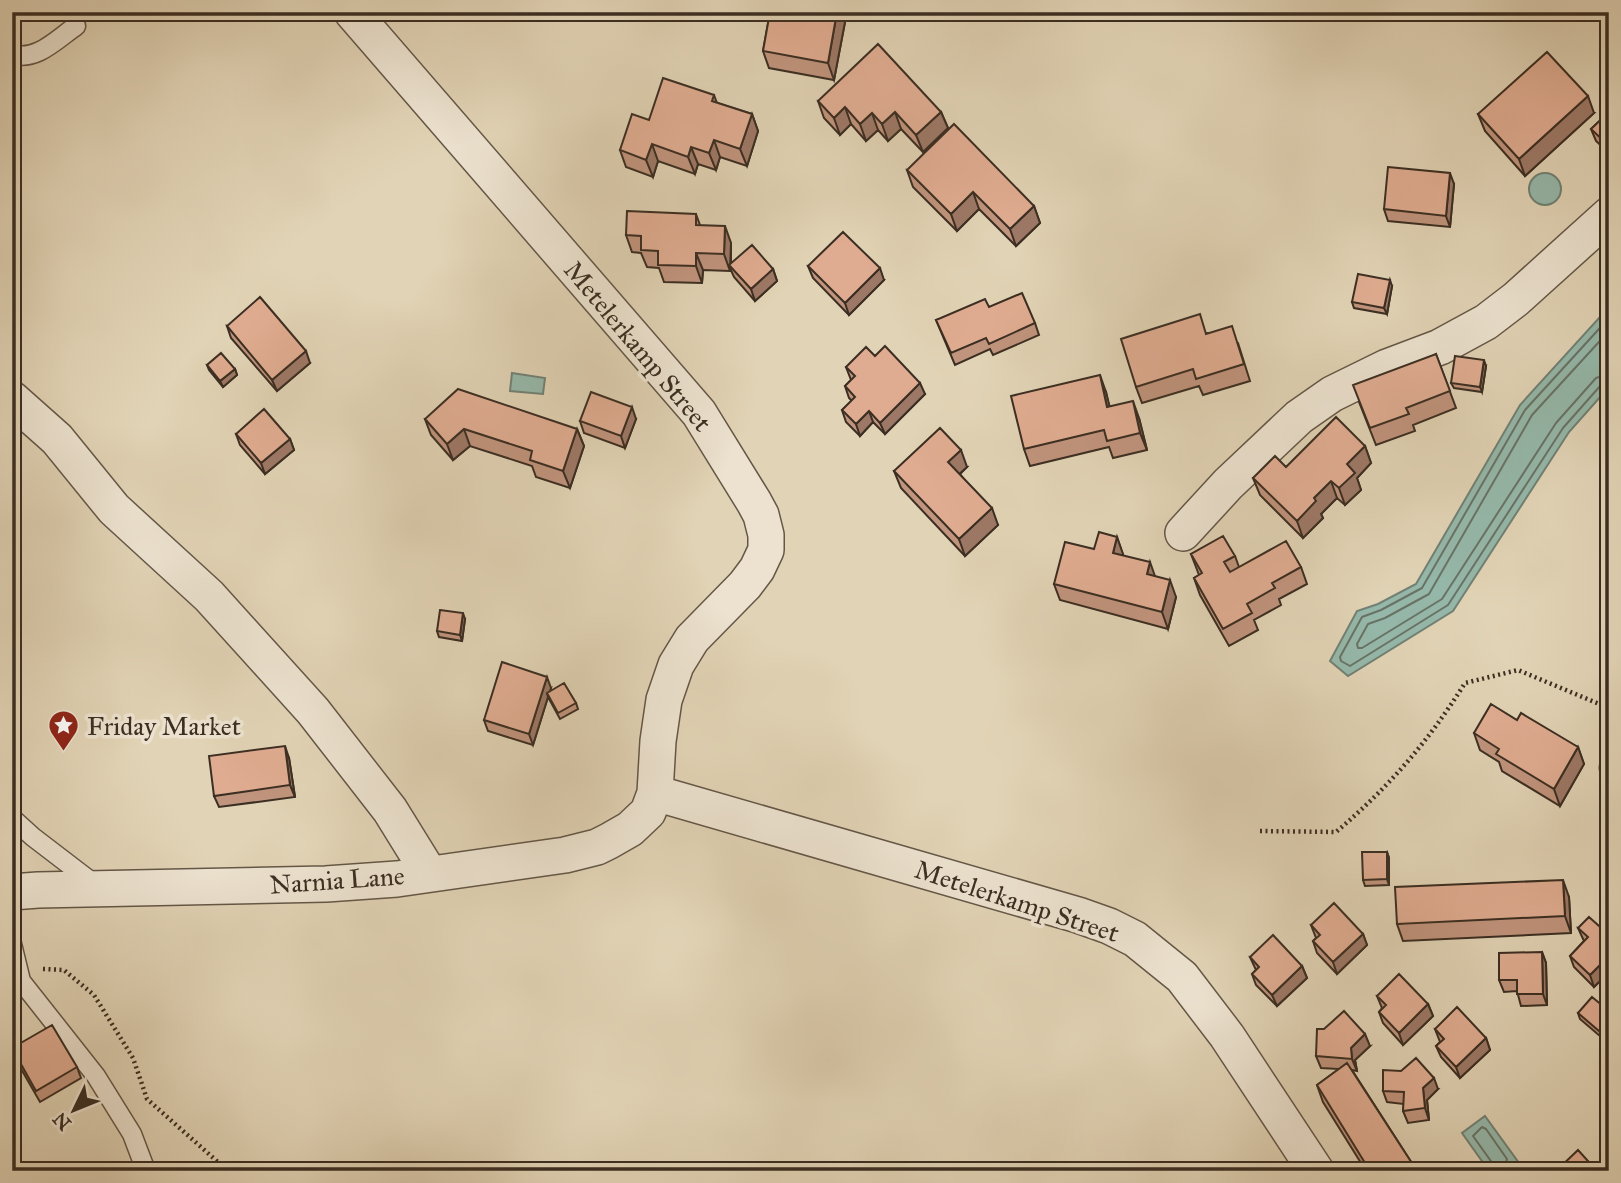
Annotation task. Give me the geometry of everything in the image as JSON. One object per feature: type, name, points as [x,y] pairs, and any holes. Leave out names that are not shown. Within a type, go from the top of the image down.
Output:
[{"type":"street","name":"Metelerkamp Street","points":[[352,12],[699,413],[761,514],[767,543],[764,558],[745,585],[692,639],[673,674],[660,725],[652,803],[1078,915],[1135,939],[1182,977],[1210,1012],[1316,1171]]},
{"type":"street","points":[[1183,533],[1228,485],[1299,417],[1332,394],[1387,367],[1440,346],[1486,322],[1516,299],[1609,215]]},
{"type":"street","points":[[12,399],[57,439],[114,509],[209,597],[313,711],[390,810],[429,873]]},
{"type":"street","name":"Narnia Lane","points":[[21,887],[100,889],[326,884],[397,879],[584,850],[620,836],[652,803]]},
{"type":"lane","points":[[12,54],[27,57],[38,53],[76,26]]},
{"type":"lane","points":[[12,818],[100,889]]},
{"type":"lane","points":[[12,944],[21,981],[96,1076],[132,1133],[146,1171]]},
{"type":"path","points":[[1260,831],[1336,832],[1385,788],[1439,725],[1465,683],[1518,670],[1604,706],[1609,713]]},
{"type":"path","points":[[36,964],[44,970],[64,970],[94,995],[133,1058],[147,1099],[228,1171]]},
{"type":"water","points":[[1545,173],[1556,178],[1561,189],[1556,200],[1545,205],[1534,200],[1529,189],[1534,178]]},
{"type":"water","points":[[1609,307],[1609,387],[1569,432],[1453,611],[1348,676],[1330,661],[1357,611],[1378,604],[1416,584],[1520,405]]},
{"type":"water","points":[[512,373],[545,378],[543,394],[510,391]]},
{"type":"water","points":[[1485,1116],[1519,1163],[1507,1171],[1489,1171],[1462,1133]]},
{"type":"building","points":[[770,12],[837,12],[828,63],[763,51]]},
{"type":"building","points":[[1599,12],[1609,12],[1609,28]]},
{"type":"building","points":[[878,44],[941,112],[916,135],[895,112],[882,124],[872,113],[860,124],[845,107],[834,118],[818,101]]},
{"type":"building","points":[[1547,52],[1588,96],[1519,159],[1478,114]]},
{"type":"building","points":[[663,78],[714,95],[712,101],[752,114],[740,149],[714,140],[709,153],[691,147],[688,157],[652,144],[646,160],[620,150],[632,114],[649,120]]},
{"type":"building","points":[[1609,112],[1609,146],[1591,129]]},
{"type":"building","points":[[954,124],[1034,206],[1010,229],[973,192],[951,214],[907,170]]},
{"type":"building","points":[[1388,167],[1450,173],[1446,216],[1384,209]]},
{"type":"building","points":[[627,211],[696,214],[696,225],[725,226],[724,254],[696,253],[696,266],[658,265],[658,251],[641,250],[641,236],[626,235]]},
{"type":"building","points":[[843,232],[880,268],[845,303],[808,266]]},
{"type":"building","points":[[752,245],[773,269],[751,289],[729,265]]},
{"type":"building","points":[[1358,274],[1390,280],[1384,308],[1352,302]]},
{"type":"building","points":[[1022,293],[1035,323],[989,344],[986,338],[951,353],[936,320],[985,299],[989,307]]},
{"type":"building","points":[[260,297],[306,351],[272,380],[227,326]]},
{"type":"building","points":[[1200,314],[1206,334],[1232,326],[1244,364],[1196,379],[1193,369],[1136,387],[1121,339]]},
{"type":"building","points":[[885,346],[920,383],[880,423],[869,411],[856,424],[842,410],[855,397],[845,386],[855,376],[846,367],[866,347],[875,356]]},
{"type":"building","points":[[221,353],[235,369],[220,381],[207,365]]},
{"type":"building","points":[[1436,354],[1450,391],[1406,408],[1409,414],[1370,428],[1353,385]]},
{"type":"building","points":[[1455,356],[1484,360],[1480,387],[1451,383]]},
{"type":"building","points":[[1100,375],[1107,407],[1133,401],[1140,433],[1107,441],[1104,430],[1024,449],[1011,396]]},
{"type":"building","points":[[458,389],[577,429],[563,471],[530,460],[532,451],[464,429],[447,444],[425,419]]},
{"type":"building","points":[[591,392],[632,407],[621,436],[580,421]]},
{"type":"building","points":[[264,409],[290,439],[261,463],[236,434]]},
{"type":"building","points":[[1336,417],[1365,446],[1347,464],[1355,473],[1339,488],[1331,481],[1297,521],[1253,478],[1275,456],[1286,467]]},
{"type":"building","points":[[940,428],[961,450],[948,462],[992,508],[959,539],[894,471]]},
{"type":"building","points":[[1099,532],[1117,537],[1113,553],[1150,562],[1147,574],[1170,580],[1162,612],[1054,584],[1065,542],[1094,549]]},
{"type":"building","points":[[1223,536],[1235,556],[1224,562],[1230,572],[1286,541],[1301,567],[1272,583],[1275,588],[1247,604],[1252,613],[1223,629],[1194,578],[1202,573],[1191,554]]},
{"type":"building","points":[[440,610],[463,613],[460,635],[437,631]]},
{"type":"building","points":[[502,662],[547,677],[529,734],[484,720]]},
{"type":"building","points":[[564,683],[576,703],[558,713],[547,693]]},
{"type":"building","points":[[1491,704],[1517,720],[1521,713],[1578,747],[1554,789],[1496,754],[1499,749],[1474,733]]},
{"type":"building","points":[[285,746],[290,785],[214,796],[209,756]]},
{"type":"building","points":[[1362,852],[1387,852],[1387,879],[1363,880]]},
{"type":"building","points":[[1563,880],[1565,916],[1397,924],[1395,887]]},
{"type":"building","points":[[1334,903],[1363,934],[1333,962],[1313,941],[1320,935],[1311,925]]},
{"type":"building","points":[[1589,917],[1609,935],[1609,956],[1590,975],[1570,956],[1588,937],[1578,928]]},
{"type":"building","points":[[1273,935],[1302,966],[1272,995],[1252,974],[1259,967],[1250,957]]},
{"type":"building","points":[[1542,952],[1543,994],[1517,994],[1517,980],[1499,980],[1499,953]]},
{"type":"building","points":[[1399,974],[1428,1004],[1399,1033],[1379,1012],[1386,1005],[1377,996]]},
{"type":"building","points":[[1592,997],[1609,1011],[1609,1033],[1606,1037],[1578,1013]]},
{"type":"building","points":[[1457,1007],[1486,1038],[1456,1067],[1436,1046],[1444,1039],[1435,1029]]},
{"type":"building","points":[[1344,1011],[1365,1034],[1351,1048],[1352,1059],[1316,1056],[1317,1029],[1324,1029]]},
{"type":"building","points":[[52,1025],[77,1067],[36,1091],[12,1048]]},
{"type":"building","points":[[1416,1058],[1434,1078],[1423,1088],[1425,1108],[1403,1111],[1404,1092],[1383,1091],[1383,1070],[1401,1071]]},
{"type":"building","points":[[1347,1063],[1417,1171],[1370,1171],[1317,1085]]},
{"type":"building","points":[[1578,1150],[1597,1171],[1556,1171]]},
{"type":"place","name":"Friday Market","points":[[64,753]]}]
